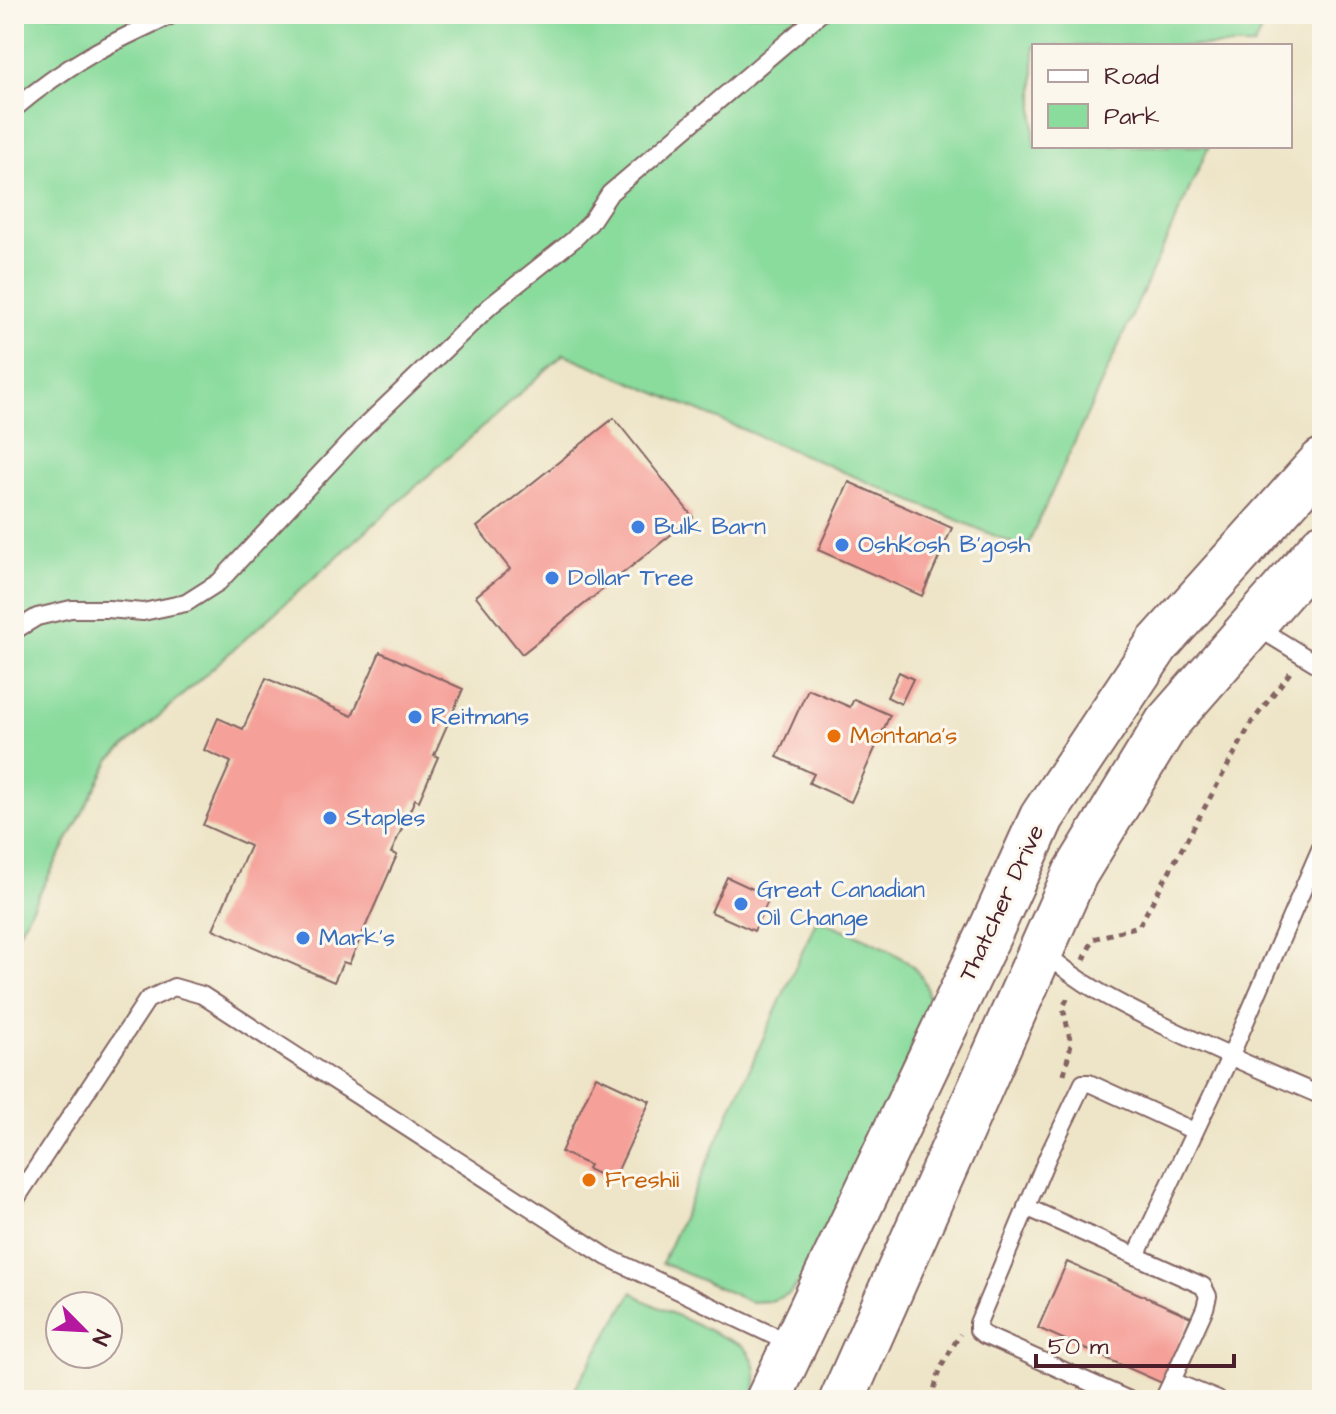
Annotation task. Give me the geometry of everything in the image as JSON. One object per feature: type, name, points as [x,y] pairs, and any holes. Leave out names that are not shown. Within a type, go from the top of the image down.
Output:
[{"type":"main road","name":"Thatcher Drive","points":[[768,1400],[1042,817],[1157,645],[1322,461]]},
{"type":"main road","points":[[842,1400],[1075,874],[1167,723],[1322,546]]},
{"type":"lane","points":[[14,109],[49,80],[104,45],[174,14]]},
{"type":"lane","points":[[14,631],[37,617],[71,609],[143,612],[186,603],[219,582],[361,430],[490,306],[573,240],[590,223],[610,193],[820,14]]},
{"type":"lane","points":[[1253,625],[1322,667]]},
{"type":"lane","points":[[1136,1256],[1230,1057],[1322,845]]},
{"type":"lane","points":[[1042,950],[1072,977],[1103,996],[1230,1057],[1322,1096]]},
{"type":"lane","points":[[14,1202],[147,1000],[174,987],[202,995],[607,1257],[793,1345]]},
{"type":"lane","points":[[1129,1400],[978,1330],[978,1323],[1026,1207],[1083,1083],[1194,1131]]},
{"type":"lane","points":[[1026,1207],[1203,1286],[1208,1296],[1163,1400]]},
{"type":"lane","points":[[1172,1381],[1218,1400]]},
{"type":"green space","points":[[14,14],[1268,14],[1255,44],[1032,44],[1032,148],[1208,148],[1026,549],[564,354],[111,759],[14,941]]},
{"type":"green space","points":[[817,919],[878,944],[908,962],[927,989],[926,1021],[805,1275],[789,1294],[771,1301],[751,1302],[662,1263]]},
{"type":"green space","points":[[633,1292],[645,1301],[743,1346],[755,1365],[754,1400],[568,1400]]},
{"type":"building","points":[[614,418],[693,517],[522,654],[476,596],[510,569],[477,527]]},
{"type":"building","points":[[849,482],[952,528],[922,596],[818,550]]},
{"type":"building","points":[[380,652],[463,689],[434,755],[438,757],[419,801],[415,799],[391,853],[397,855],[349,964],[343,962],[334,982],[213,929],[250,846],[203,825],[231,762],[204,750],[218,718],[243,729],[266,678],[352,716]]},
{"type":"building","points":[[899,672],[913,679],[901,704],[887,697]]},
{"type":"building","name":"Montana's","points":[[808,689],[850,707],[854,699],[890,715],[851,802],[809,783],[814,774],[777,757]]},
{"type":"building","name":"Great Canadian Oil Change","points":[[727,877],[770,897],[754,931],[711,912]]},
{"type":"building","points":[[596,1076],[650,1101],[613,1181],[561,1152]]},
{"type":"building","points":[[1067,1262],[1191,1317],[1162,1383],[1038,1328]]},
{"type":"place","name":"Bulk Barn","points":[[638,527]]},
{"type":"place","name":"OshKosh B'gosh","points":[[842,545]]},
{"type":"place","name":"Dollar Tree","points":[[552,578]]},
{"type":"place","name":"Reitmans","points":[[415,717]]},
{"type":"place","name":"Montana's","points":[[834,736]]},
{"type":"place","name":"Staples","points":[[330,818]]},
{"type":"place","name":"Great Canadian Oil Change","points":[[741,904]]},
{"type":"place","name":"Mark's","points":[[303,938]]},
{"type":"place","name":"Freshii","points":[[589,1180]]}]
